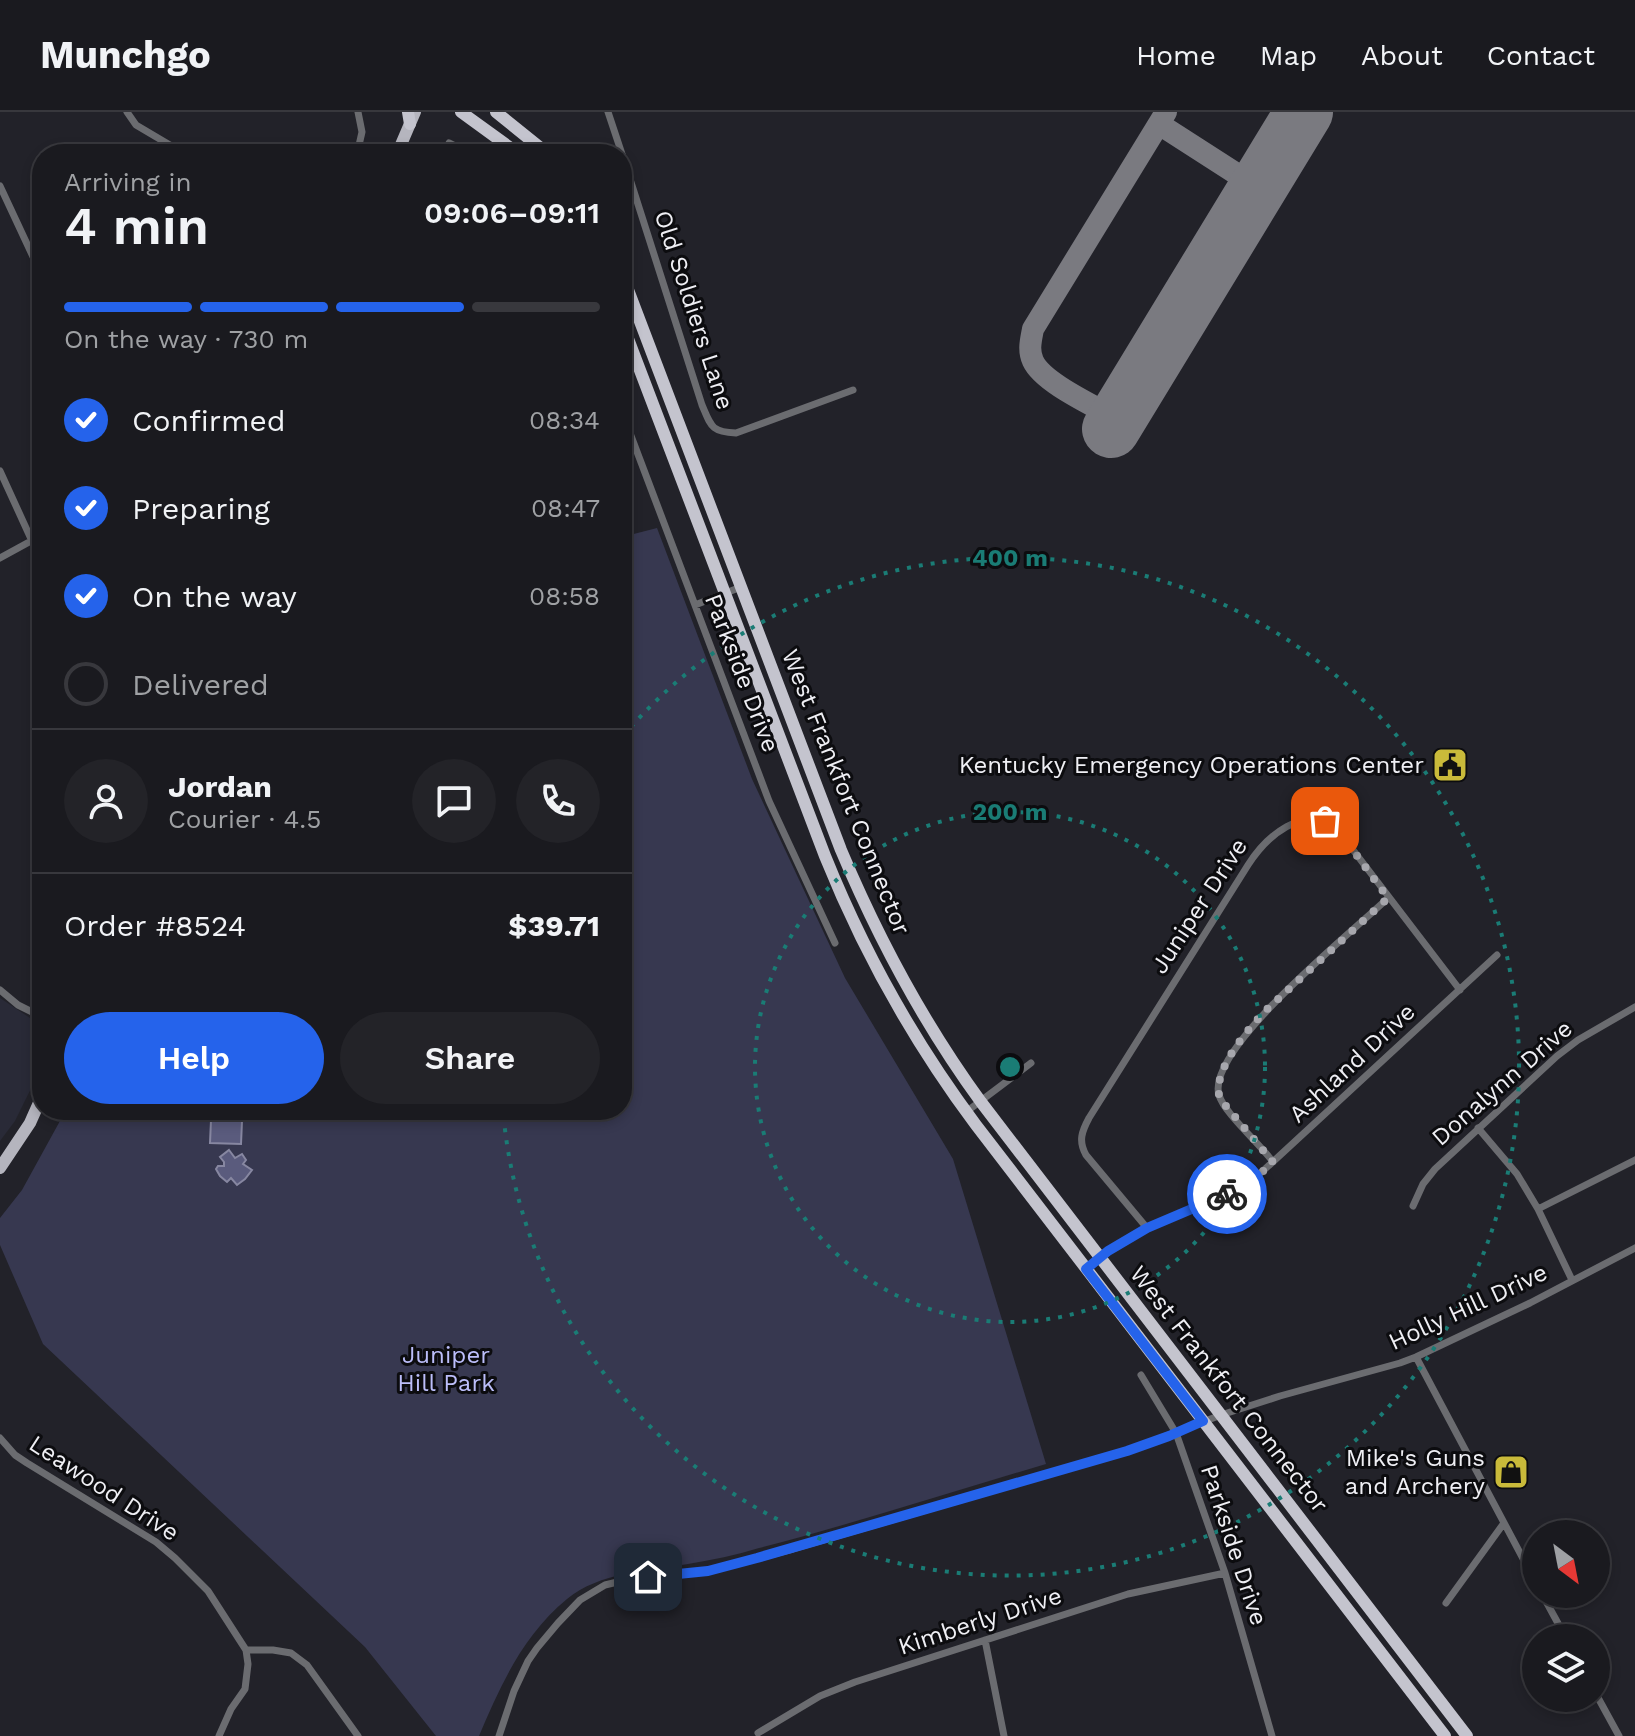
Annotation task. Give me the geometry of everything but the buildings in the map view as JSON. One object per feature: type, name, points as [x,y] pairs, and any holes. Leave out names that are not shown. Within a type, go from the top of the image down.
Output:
[{"type":"highway","points":[[461,112],[505,144]]},
{"type":"highway","points":[[496,112],[536,144]]},
{"type":"highway","name":"West Frankfort Connector","points":[[632,300],[841,850],[870,916],[925,1019],[981,1102],[1467,1736]]},
{"type":"highway","name":"West Frankfort Connector","points":[[632,349],[825,856],[856,928],[911,1030],[966,1112],[1445,1736]]},
{"type":"main road","points":[[401,144],[411,116]]},
{"type":"main road","points":[[0,1168],[32,1118]]},
{"type":"street","points":[[127,112],[136,125],[168,144]]},
{"type":"street","points":[[358,112],[362,132],[359,144]]},
{"type":"street","name":"Old Soldiers Lane","points":[[608,112],[619,144]]},
{"type":"street","name":"Old Soldiers Lane","points":[[632,185],[711,426],[718,431],[736,433],[853,390]]},
{"type":"street","points":[[0,186],[32,255]]},
{"type":"street","name":"Parkside Drive","points":[[632,438],[769,801],[835,943]]},
{"type":"street","points":[[0,471],[32,541],[0,558]]},
{"type":"street","points":[[695,605],[741,587]]},
{"type":"street","name":"Juniper Drive","points":[[1147,1228],[1086,1155],[1082,1132],[1255,854],[1273,835],[1306,820],[1325,821],[1337,829],[1460,990]]},
{"type":"street","points":[[1273,1162],[1223,1103],[1218,1090],[1222,1072],[1265,1011],[1388,898]]},
{"type":"street","name":"Ashland Drive","points":[[1086,1269],[1147,1228],[1239,1189],[1273,1162],[1497,955]]},
{"type":"street","points":[[0,990],[32,1012]]},
{"type":"street","name":"Donalynn Drive","points":[[1413,1206],[1430,1175],[1567,1047],[1635,1007]]},
{"type":"street","points":[[966,1112],[1031,1063]]},
{"type":"street","points":[[1478,1128],[1517,1174],[1538,1209],[1572,1280]]},
{"type":"street","points":[[1538,1209],[1635,1160]]},
{"type":"street","name":"Holly Hill Drive","points":[[499,1736],[514,1691],[537,1648],[580,1600],[605,1585],[634,1578],[708,1571],[769,1555],[1127,1451],[1221,1415],[1416,1357],[1530,1303],[1635,1248]]},
{"type":"street","points":[[1416,1357],[1522,1557]]},
{"type":"street","name":"Parkside Drive","points":[[1141,1375],[1176,1433],[1225,1573],[1272,1736]]},
{"type":"street","name":"Leawood Drive","points":[[0,1438],[15,1455],[166,1550],[208,1591],[246,1650]]},
{"type":"street","points":[[1446,1603],[1504,1523]]},
{"type":"street","name":"Kimberly Drive","points":[[758,1733],[837,1689],[1128,1594],[1225,1573]]},
{"type":"street","points":[[985,1640],[1004,1736]]},
{"type":"street","points":[[219,1736],[231,1709],[245,1689],[246,1650],[291,1653],[307,1665],[358,1736]]},
{"type":"street","points":[[1606,1712],[1619,1736]]},
{"type":"shaded area","points":[[0,998],[32,1019],[32,1086],[15,1121],[0,1141]]},
{"type":"shaded area","points":[[211,1120],[242,1121],[241,1144],[210,1143]]},
{"type":"shaded area","points":[[229,1150],[235,1158],[242,1154],[246,1160],[243,1164],[252,1170],[237,1185],[231,1178],[227,1182],[216,1169],[224,1166],[220,1157]]},
{"type":"green space","name":"Juniper Hill Park","points":[[657,528],[752,779],[845,978],[953,1159],[1046,1464],[742,1553],[624,1574],[594,1583],[551,1613],[525,1645],[504,1680],[479,1736],[436,1736],[365,1647],[43,1344],[0,1245],[0,1218],[22,1190],[60,1120],[632,1120],[632,534]]},
{"type":"taxiway","points":[[1117,419],[1047,378],[1033,361],[1031,341],[1033,329],[1166,112]]},
{"type":"taxiway","points":[[1159,124],[1257,187]]},
{"type":"runway","points":[[1111,429],[1304,112]]},
{"type":"way so far","points":[[1227,1194],[1252,1181],[1273,1162],[1220,1099],[1218,1086],[1227,1062],[1265,1011],[1388,898],[1337,829],[1325,821]]},
{"type":"place","name":"Kentucky Emergency Operations Center","points":[[1450,765]]},
{"type":"place","name":"Mike's Guns and Archery","points":[[1511,1472]]},
{"type":"route","points":[[648,1577],[708,1571],[793,1549],[1127,1451],[1203,1421],[1086,1269],[1108,1251],[1147,1228],[1227,1194]]}]
